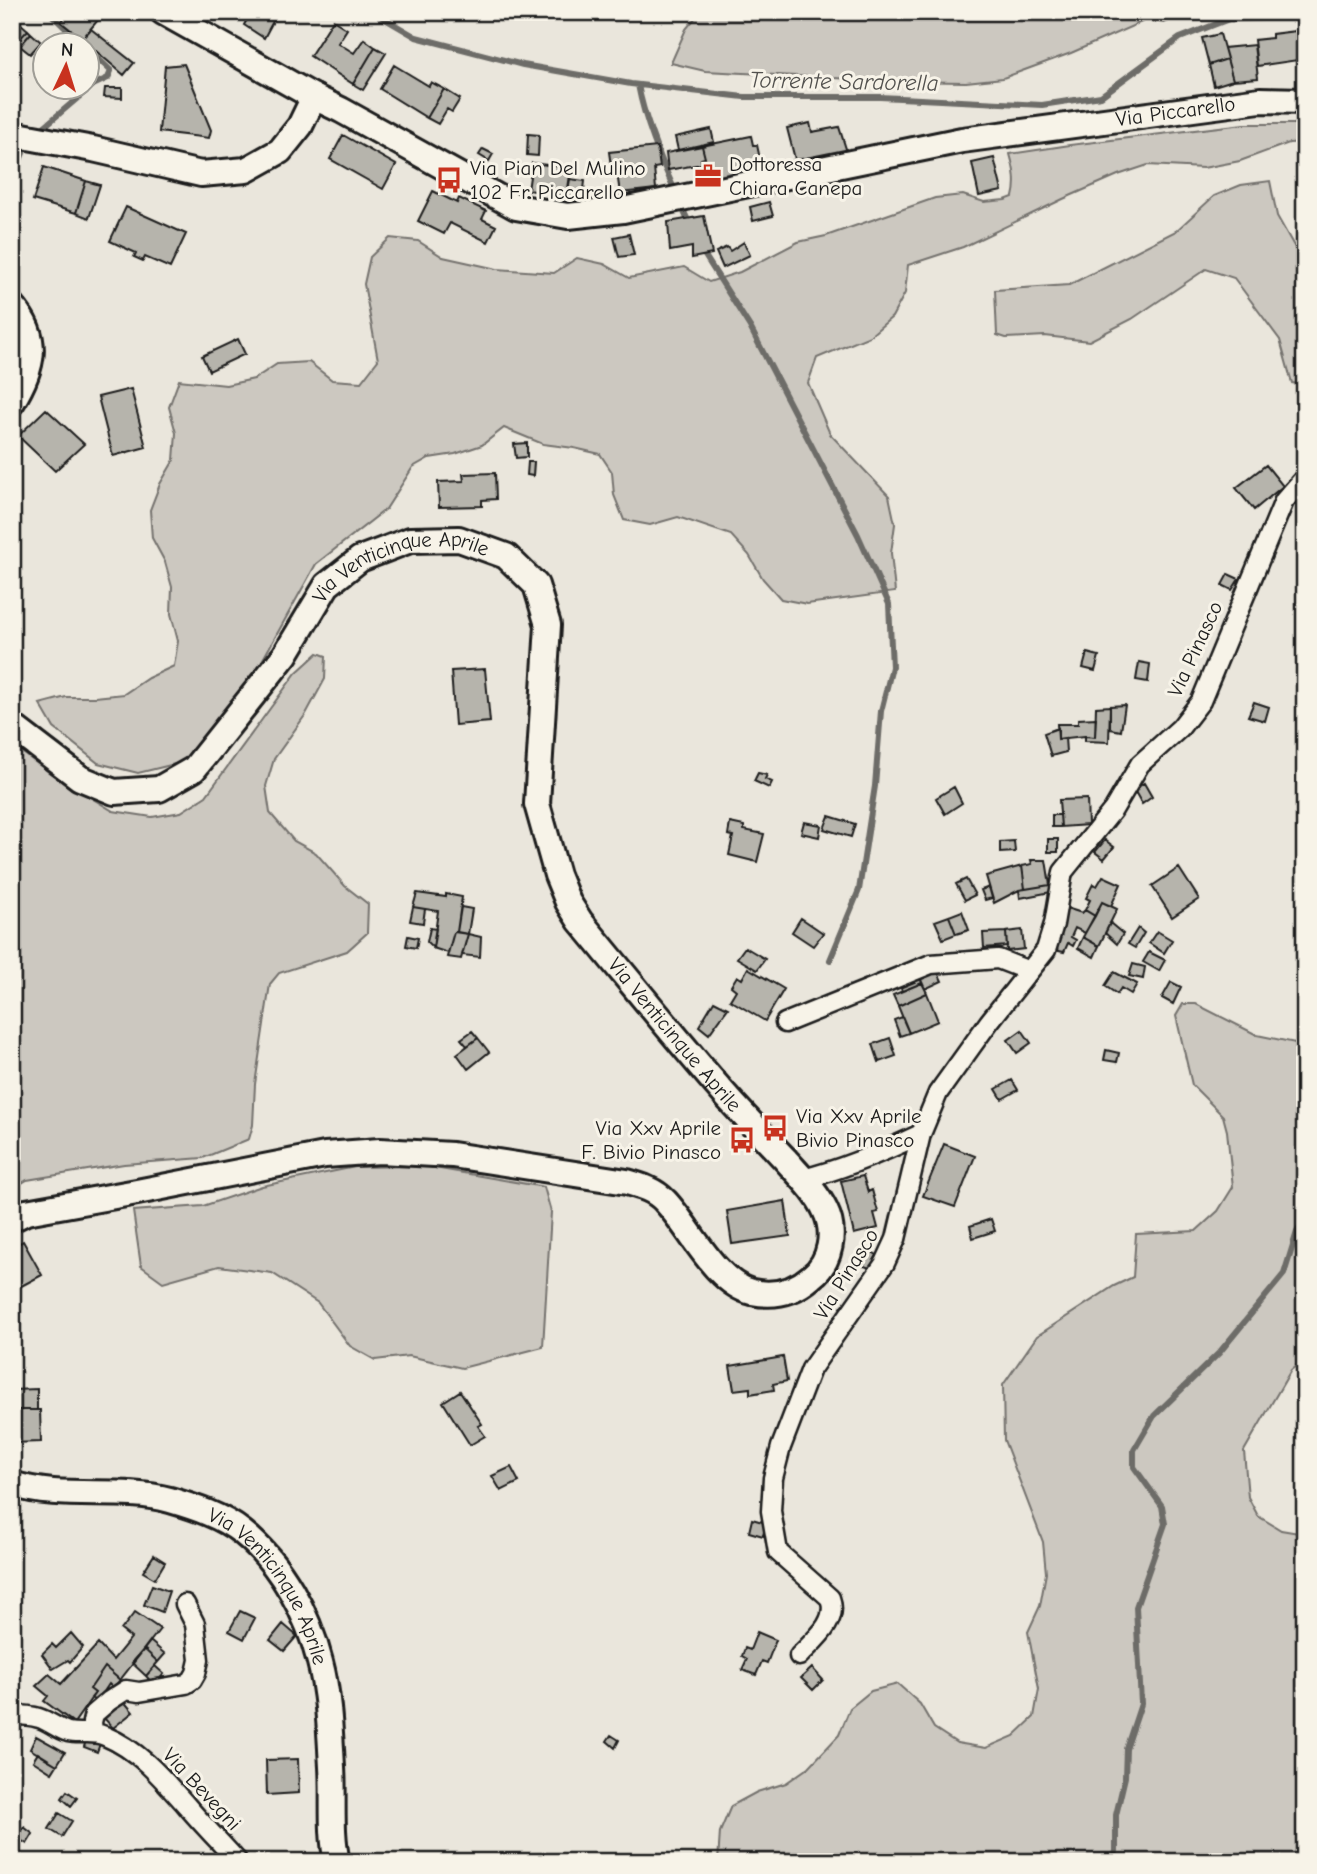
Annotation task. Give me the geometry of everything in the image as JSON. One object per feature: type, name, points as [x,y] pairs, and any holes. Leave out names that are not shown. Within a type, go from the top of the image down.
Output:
[{"type":"main road","points":[[12,134],[201,174],[246,170],[281,151],[300,126],[314,97],[163,12]]},
{"type":"main road","name":"Via Piccarello","points":[[314,97],[516,207],[568,216],[623,210],[962,141],[1260,100],[1305,101]]},
{"type":"main road","points":[[12,306],[23,318],[30,339],[31,359],[22,387],[12,402]]},
{"type":"main road","name":"Via Venticinque Aprile","points":[[12,726],[80,778],[114,792],[159,789],[194,769],[285,655],[327,585],[360,559],[410,540],[459,539],[506,556],[536,585],[548,625],[537,804],[557,875],[568,902],[580,921],[728,1097],[803,1179],[825,1210],[831,1230],[829,1251],[815,1274],[799,1287],[783,1293],[765,1294],[737,1285],[716,1268],[664,1200],[648,1189],[627,1182],[452,1155],[380,1151],[325,1155],[26,1212],[12,1219]]},
{"type":"main road","name":"Via Venticinque Aprile","points":[[12,1484],[46,1492],[141,1495],[168,1500],[201,1511],[240,1531],[272,1562],[302,1612],[320,1661],[329,1721],[337,1862]]},
{"type":"street","name":"Via Pinasco","points":[[799,1656],[825,1628],[834,1606],[831,1598],[778,1552],[771,1511],[773,1478],[781,1447],[811,1369],[885,1263],[896,1239],[920,1134],[938,1093],[1046,950],[1054,924],[1063,872],[1113,810],[1140,764],[1180,728],[1201,701],[1284,501],[1305,477]]},
{"type":"street","points":[[785,1023],[931,964],[998,959],[1029,971]]},
{"type":"street","points":[[803,1179],[866,1158],[920,1134]]},
{"type":"street","points":[[93,1732],[94,1714],[127,1690],[139,1692],[186,1684],[192,1680],[199,1660],[195,1624],[184,1604]]},
{"type":"street","name":"Via Bevegni","points":[[12,1715],[39,1718],[65,1731],[79,1734],[93,1732],[105,1736],[141,1758],[238,1862]]},
{"type":"shaded area","points":[[700,12],[1189,12],[1164,23],[1146,20],[1071,53],[1003,78],[966,82],[890,81],[705,71],[671,63],[686,29]]},
{"type":"shaded area","points":[[1244,124],[1305,124],[1305,142],[1289,143],[1240,161],[1203,168],[1148,165],[1063,199],[963,247],[908,265],[905,293],[892,317],[870,336],[817,358],[808,383],[830,434],[889,496],[895,524],[891,553],[895,592],[807,604],[781,599],[731,535],[678,517],[650,525],[624,520],[614,495],[612,472],[600,454],[543,444],[504,428],[482,445],[455,454],[429,458],[413,467],[386,509],[316,564],[258,668],[183,762],[138,773],[98,763],[54,728],[40,704],[66,697],[124,694],[148,678],[174,666],[178,641],[171,614],[172,587],[165,562],[152,538],[150,510],[160,484],[174,460],[176,433],[169,407],[179,380],[226,385],[254,379],[277,364],[309,362],[332,380],[361,382],[378,360],[364,284],[370,257],[390,238],[418,241],[443,257],[497,269],[554,273],[577,258],[604,264],[629,278],[684,267],[709,282],[740,272],[798,242],[826,236],[935,198],[963,195],[984,202],[1013,197],[1015,186],[1010,154]]},
{"type":"shaded area","points":[[1270,181],[1277,216],[1299,255],[1305,259],[1305,385],[1292,383],[1280,340],[1234,278],[1206,269],[1132,319],[1089,341],[1045,336],[1006,338],[997,335],[995,290],[1069,285],[1176,231],[1214,196],[1241,185]]},
{"type":"shaded area","points":[[318,653],[326,656],[325,679],[306,714],[274,759],[266,786],[270,813],[294,841],[316,853],[345,886],[368,904],[367,933],[347,951],[279,973],[270,984],[249,1139],[203,1158],[124,1164],[27,1180],[12,1189],[12,745],[50,773],[113,811],[152,817],[181,812],[206,796],[296,673]]},
{"type":"shaded area","points":[[1183,1004],[1196,1004],[1257,1035],[1305,1045],[1305,1359],[1291,1370],[1244,1451],[1248,1497],[1258,1516],[1281,1530],[1305,1534],[1305,1862],[718,1862],[720,1832],[731,1806],[757,1792],[786,1783],[809,1767],[839,1735],[850,1708],[871,1691],[898,1684],[920,1704],[934,1728],[957,1743],[986,1748],[1014,1736],[1034,1717],[1039,1689],[1028,1632],[1040,1606],[1046,1573],[1043,1542],[1004,1440],[1003,1385],[1037,1336],[1114,1286],[1133,1277],[1136,1234],[1196,1231],[1218,1211],[1233,1187],[1223,1116],[1192,1085],[1176,1016]]},
{"type":"shaded area","points":[[423,1166],[544,1187],[551,1212],[543,1347],[462,1368],[409,1356],[375,1360],[350,1346],[318,1303],[272,1273],[219,1266],[163,1282],[141,1266],[133,1211],[203,1206],[262,1186],[355,1167]]},
{"type":"building","points":[[69,12],[85,12],[98,20],[88,32],[73,32],[61,22]]},
{"type":"building","points":[[251,12],[278,12],[264,38],[244,25]]},
{"type":"building","points":[[12,16],[28,30],[16,43],[12,39]]},
{"type":"building","points":[[333,20],[347,29],[338,43],[354,53],[364,39],[375,47],[353,84],[310,56]]},
{"type":"building","points":[[28,30],[31,33],[20,46],[16,43]]},
{"type":"building","points":[[1304,30],[1305,59],[1257,66],[1254,40],[1272,38],[1272,34]]},
{"type":"building","points":[[31,33],[32,34],[30,54],[20,46]]},
{"type":"building","points":[[1220,34],[1227,59],[1209,65],[1202,38]]},
{"type":"building","points":[[102,38],[134,63],[124,75],[102,56]]},
{"type":"building","points":[[1254,45],[1258,78],[1233,80],[1224,48]]},
{"type":"building","points":[[375,47],[386,53],[363,90],[353,84]]},
{"type":"building","points":[[1227,59],[1233,80],[1214,86],[1209,65]]},
{"type":"building","points":[[184,64],[211,130],[209,138],[159,132],[165,66]]},
{"type":"building","points":[[394,65],[429,86],[431,82],[444,89],[427,118],[380,89]]},
{"type":"building","points":[[105,88],[122,88],[122,98],[104,97]]},
{"type":"building","points":[[444,89],[460,99],[452,112],[447,109],[438,124],[427,118]]},
{"type":"building","points":[[810,123],[812,132],[839,127],[847,152],[796,163],[787,128]]},
{"type":"building","points":[[711,129],[714,142],[678,150],[675,137]]},
{"type":"building","points":[[528,134],[539,135],[538,156],[527,155]]},
{"type":"building","points":[[343,135],[396,165],[383,189],[330,159]]},
{"type":"building","points":[[751,136],[753,145],[757,145],[762,168],[706,180],[701,159],[705,158],[702,146]]},
{"type":"building","points":[[702,146],[705,158],[701,159],[702,164],[668,170],[666,153]]},
{"type":"building","points":[[657,147],[660,167],[654,168],[656,189],[620,193],[617,173],[612,173],[609,152]]},
{"type":"building","points":[[483,149],[493,154],[489,161],[479,155]]},
{"type":"building","points":[[994,158],[1002,191],[979,196],[972,163]]},
{"type":"building","points":[[532,163],[571,168],[567,196],[528,190]]},
{"type":"building","points":[[44,167],[86,181],[76,213],[33,200]]},
{"type":"building","points":[[570,179],[585,181],[583,198],[567,196]]},
{"type":"building","points":[[86,181],[100,185],[89,218],[76,213]]},
{"type":"building","points":[[433,191],[457,203],[459,198],[486,211],[482,219],[496,226],[488,242],[450,223],[444,234],[418,221]]},
{"type":"building","points":[[769,202],[773,216],[753,221],[750,207]]},
{"type":"building","points":[[126,207],[186,234],[170,268],[145,257],[143,261],[134,257],[136,253],[110,241]]},
{"type":"building","points":[[704,216],[712,254],[692,258],[692,247],[670,251],[668,222]]},
{"type":"building","points":[[629,234],[634,255],[619,257],[614,237]]},
{"type":"building","points":[[744,242],[750,255],[723,268],[716,252],[727,247],[730,251]]},
{"type":"building","points":[[238,339],[245,354],[209,371],[202,356]]},
{"type":"building","points":[[131,389],[146,447],[113,456],[98,397]]},
{"type":"building","points":[[46,409],[84,444],[55,471],[18,436]]},
{"type":"building","points":[[527,443],[527,457],[516,458],[514,444]]},
{"type":"building","points":[[528,462],[534,462],[533,476],[527,475]]},
{"type":"building","points":[[1266,465],[1283,486],[1254,510],[1236,488]]},
{"type":"building","points":[[495,473],[496,499],[482,500],[482,506],[439,507],[438,482],[464,481],[463,474]]},
{"type":"building","points":[[1228,574],[1239,579],[1232,590],[1222,585]]},
{"type":"building","points":[[1087,653],[1099,656],[1095,671],[1083,668]]},
{"type":"building","points":[[1139,662],[1150,664],[1148,682],[1136,680]]},
{"type":"building","points":[[485,669],[490,722],[455,725],[451,671]]},
{"type":"building","points":[[1254,702],[1269,707],[1265,721],[1248,716]]},
{"type":"building","points":[[1125,705],[1121,731],[1110,729],[1110,706]]},
{"type":"building","points":[[1110,706],[1109,742],[1085,741],[1085,736],[1095,737],[1096,707]]},
{"type":"building","points":[[1096,718],[1095,737],[1058,739],[1057,724],[1078,724],[1078,719]]},
{"type":"building","points":[[1058,728],[1058,739],[1065,738],[1066,752],[1051,756],[1044,733]]},
{"type":"building","points":[[758,773],[767,775],[765,779],[772,782],[769,788],[754,781]]},
{"type":"building","points":[[1144,783],[1152,797],[1142,804],[1134,790]]},
{"type":"building","points":[[954,787],[962,803],[945,814],[936,798]]},
{"type":"building","points":[[1087,799],[1088,825],[1061,827],[1059,800]]},
{"type":"building","points":[[1052,815],[1060,815],[1061,827],[1052,827]]},
{"type":"building","points":[[829,816],[855,824],[851,837],[824,829]]},
{"type":"building","points":[[804,822],[821,825],[819,837],[801,833]]},
{"type":"building","points":[[730,823],[744,826],[744,830],[764,834],[757,862],[729,855],[733,836],[728,835]]},
{"type":"building","points":[[1048,839],[1058,839],[1058,852],[1048,852]]},
{"type":"building","points":[[1105,840],[1114,847],[1104,859],[1095,852]]},
{"type":"building","points":[[1014,841],[1015,852],[1000,853],[1000,842]]},
{"type":"building","points":[[1031,860],[1046,860],[1050,885],[1025,889],[1022,866],[1032,864]]},
{"type":"building","points":[[1022,866],[1025,889],[994,903],[986,876]]},
{"type":"building","points":[[1179,868],[1199,899],[1172,917],[1152,886]]},
{"type":"building","points":[[1103,876],[1121,884],[1111,906],[1102,902],[1095,916],[1085,910],[1090,900],[1086,898],[1093,884],[1097,886]]},
{"type":"building","points":[[966,879],[975,895],[965,900],[956,884]]},
{"type":"building","points":[[1050,885],[1051,892],[1020,898],[1019,890]]},
{"type":"building","points":[[989,887],[992,898],[985,900],[981,890]]},
{"type":"building","points":[[417,893],[462,897],[457,932],[454,932],[448,953],[433,948],[438,911],[413,907]]},
{"type":"building","points":[[1102,902],[1117,909],[1099,946],[1083,937]]},
{"type":"building","points":[[1060,906],[1082,913],[1085,910],[1095,916],[1085,933],[1075,928],[1071,937],[1076,940],[1073,946],[1068,943],[1064,952],[1049,949]]},
{"type":"building","points":[[413,907],[425,909],[423,923],[410,921]]},
{"type":"building","points":[[461,907],[472,909],[468,934],[457,932]]},
{"type":"building","points":[[962,911],[969,930],[956,934],[949,916]]},
{"type":"building","points":[[949,916],[956,934],[943,939],[935,921]]},
{"type":"building","points":[[801,918],[823,933],[813,946],[792,932]]},
{"type":"building","points":[[1110,923],[1123,934],[1117,944],[1105,933]]},
{"type":"building","points":[[430,928],[436,929],[433,948],[427,942]]},
{"type":"building","points":[[1138,928],[1144,933],[1135,948],[1128,944]]},
{"type":"building","points":[[1022,930],[1024,949],[1007,951],[1006,932]]},
{"type":"building","points":[[1157,931],[1172,940],[1164,953],[1149,943]]},
{"type":"building","points":[[454,932],[468,934],[461,959],[447,957]]},
{"type":"building","points":[[1006,932],[1007,946],[984,948],[983,933]]},
{"type":"building","points":[[468,934],[481,937],[480,957],[462,955]]},
{"type":"building","points":[[408,936],[418,938],[416,948],[406,946]]},
{"type":"building","points":[[1083,937],[1099,946],[1094,957],[1078,948]]},
{"type":"building","points":[[745,947],[765,959],[757,970],[737,958]]},
{"type":"building","points":[[1149,952],[1165,960],[1159,971],[1143,962]]},
{"type":"building","points":[[1133,964],[1145,967],[1143,979],[1129,976]]},
{"type":"building","points":[[935,966],[942,981],[925,989],[918,973]]},
{"type":"building","points":[[748,968],[784,989],[765,1021],[730,1000],[736,990],[731,986],[737,976],[742,979]]},
{"type":"building","points":[[1114,972],[1137,984],[1131,994],[1121,988],[1117,994],[1105,986]]},
{"type":"building","points":[[918,973],[922,983],[902,991],[898,981]]},
{"type":"building","points":[[1171,982],[1181,987],[1173,1004],[1162,998]]},
{"type":"building","points":[[922,983],[927,993],[898,1006],[893,995]]},
{"type":"building","points":[[927,993],[938,1021],[909,1033],[898,1006]]},
{"type":"building","points":[[714,1001],[728,1008],[709,1034],[699,1026]]},
{"type":"building","points":[[902,1017],[909,1033],[900,1036],[894,1020]]},
{"type":"building","points":[[1022,1030],[1031,1043],[1017,1053],[1008,1040]]},
{"type":"building","points":[[472,1031],[478,1038],[467,1046],[461,1039]]},
{"type":"building","points":[[478,1038],[489,1052],[468,1069],[457,1054]]},
{"type":"building","points":[[890,1038],[896,1056],[879,1062],[873,1044]]},
{"type":"building","points":[[1106,1050],[1119,1053],[1117,1062],[1104,1060]]},
{"type":"building","points":[[1012,1080],[1018,1090],[1002,1099],[996,1089]]},
{"type":"building","points":[[944,1144],[975,1156],[955,1207],[923,1196]]},
{"type":"building","points":[[863,1176],[868,1192],[872,1190],[878,1212],[874,1213],[878,1228],[854,1234],[841,1181]]},
{"type":"building","points":[[785,1201],[790,1236],[732,1244],[727,1211]]},
{"type":"building","points":[[991,1219],[995,1231],[973,1238],[970,1226]]},
{"type":"building","points":[[23,1241],[42,1275],[12,1291],[12,1247]]},
{"type":"building","points":[[869,1250],[877,1255],[870,1268],[861,1265]]},
{"type":"building","points":[[783,1357],[787,1381],[773,1384],[774,1390],[750,1394],[750,1388],[734,1390],[730,1366]]},
{"type":"building","points":[[37,1389],[37,1410],[12,1410],[12,1390]]},
{"type":"building","points":[[460,1391],[482,1424],[478,1426],[485,1436],[470,1445],[443,1402]]},
{"type":"building","points":[[12,1410],[40,1410],[41,1442],[12,1443]]},
{"type":"building","points":[[511,1467],[519,1482],[501,1491],[492,1476]]},
{"type":"building","points":[[752,1519],[766,1523],[763,1536],[749,1532]]},
{"type":"building","points":[[154,1555],[165,1562],[155,1579],[143,1572]]},
{"type":"building","points":[[152,1585],[169,1591],[162,1612],[144,1605]]},
{"type":"building","points":[[240,1611],[255,1618],[244,1639],[229,1631]]},
{"type":"building","points":[[135,1612],[160,1629],[120,1680],[105,1667],[90,1689],[95,1693],[74,1723],[44,1701],[48,1696],[36,1686],[49,1674],[61,1684],[98,1644],[113,1660],[131,1638],[121,1630]]},
{"type":"building","points":[[283,1624],[297,1636],[284,1651],[270,1640]]},
{"type":"building","points":[[757,1632],[776,1640],[767,1663],[762,1661],[756,1675],[742,1670],[747,1659],[742,1656],[745,1648],[750,1650]]},
{"type":"building","points":[[71,1633],[83,1647],[70,1662],[68,1660],[53,1669],[42,1654],[52,1644],[56,1648]]},
{"type":"building","points":[[150,1641],[165,1654],[158,1662],[144,1649]]},
{"type":"building","points":[[144,1649],[158,1662],[146,1676],[132,1663]]},
{"type":"building","points":[[155,1666],[164,1674],[154,1685],[146,1676]]},
{"type":"building","points":[[105,1667],[120,1680],[113,1688],[109,1684],[97,1702],[91,1698],[95,1693],[90,1689]]},
{"type":"building","points":[[812,1668],[823,1680],[813,1690],[801,1678]]},
{"type":"building","points":[[12,1685],[19,1685],[20,1703],[12,1704]]},
{"type":"building","points":[[122,1699],[133,1712],[113,1728],[102,1716]]},
{"type":"building","points":[[611,1735],[619,1740],[615,1748],[607,1741]]},
{"type":"building","points":[[36,1736],[65,1752],[57,1765],[30,1749]]},
{"type":"building","points":[[87,1737],[101,1741],[97,1752],[84,1747]]},
{"type":"building","points":[[38,1753],[57,1765],[52,1773],[33,1761]]},
{"type":"building","points":[[298,1759],[299,1793],[267,1795],[266,1760]]},
{"type":"building","points":[[67,1791],[77,1798],[71,1806],[62,1798]]},
{"type":"building","points":[[59,1813],[72,1821],[62,1837],[49,1829]]},
{"type":"building","points":[[24,1827],[33,1834],[27,1844],[17,1838]]},
{"type":"waterway","points":[[49,12],[70,32]]},
{"type":"waterway","name":"Torrente Sardorella","points":[[373,12],[416,37],[523,65],[631,84],[744,97],[880,97],[1042,105],[1101,96],[1180,38],[1229,19],[1305,19]]},
{"type":"waterway","points":[[102,62],[111,71],[108,78],[102,81]]},
{"type":"waterway","points":[[638,85],[654,140],[676,193]]},
{"type":"waterway","points":[[39,131],[73,102]]},
{"type":"waterway","points":[[12,178],[27,144]]},
{"type":"waterway","points":[[680,203],[690,225]]},
{"type":"waterway","points":[[702,251],[750,327],[858,535],[889,604],[892,667],[881,711],[875,786],[859,890],[830,960]]},
{"type":"waterway","points":[[1113,1862],[1116,1851],[1116,1815],[1125,1777],[1126,1749],[1141,1704],[1136,1607],[1165,1524],[1162,1506],[1134,1467],[1134,1450],[1154,1416],[1219,1353],[1284,1274],[1297,1232],[1305,1219]]},
{"type":"place","name":"Dottoressa Chiara Canepa","points":[[708,176]]},
{"type":"place","name":"Via Pian Del Mulino 102 Fr. Piccarello","points":[[449,180]]},
{"type":"place","name":"Via Xxv Aprile Bivio Pinasco","points":[[775,1128]]},
{"type":"place","name":"Via Xxv Aprile F. Bivio Pinasco","points":[[742,1140]]}]
